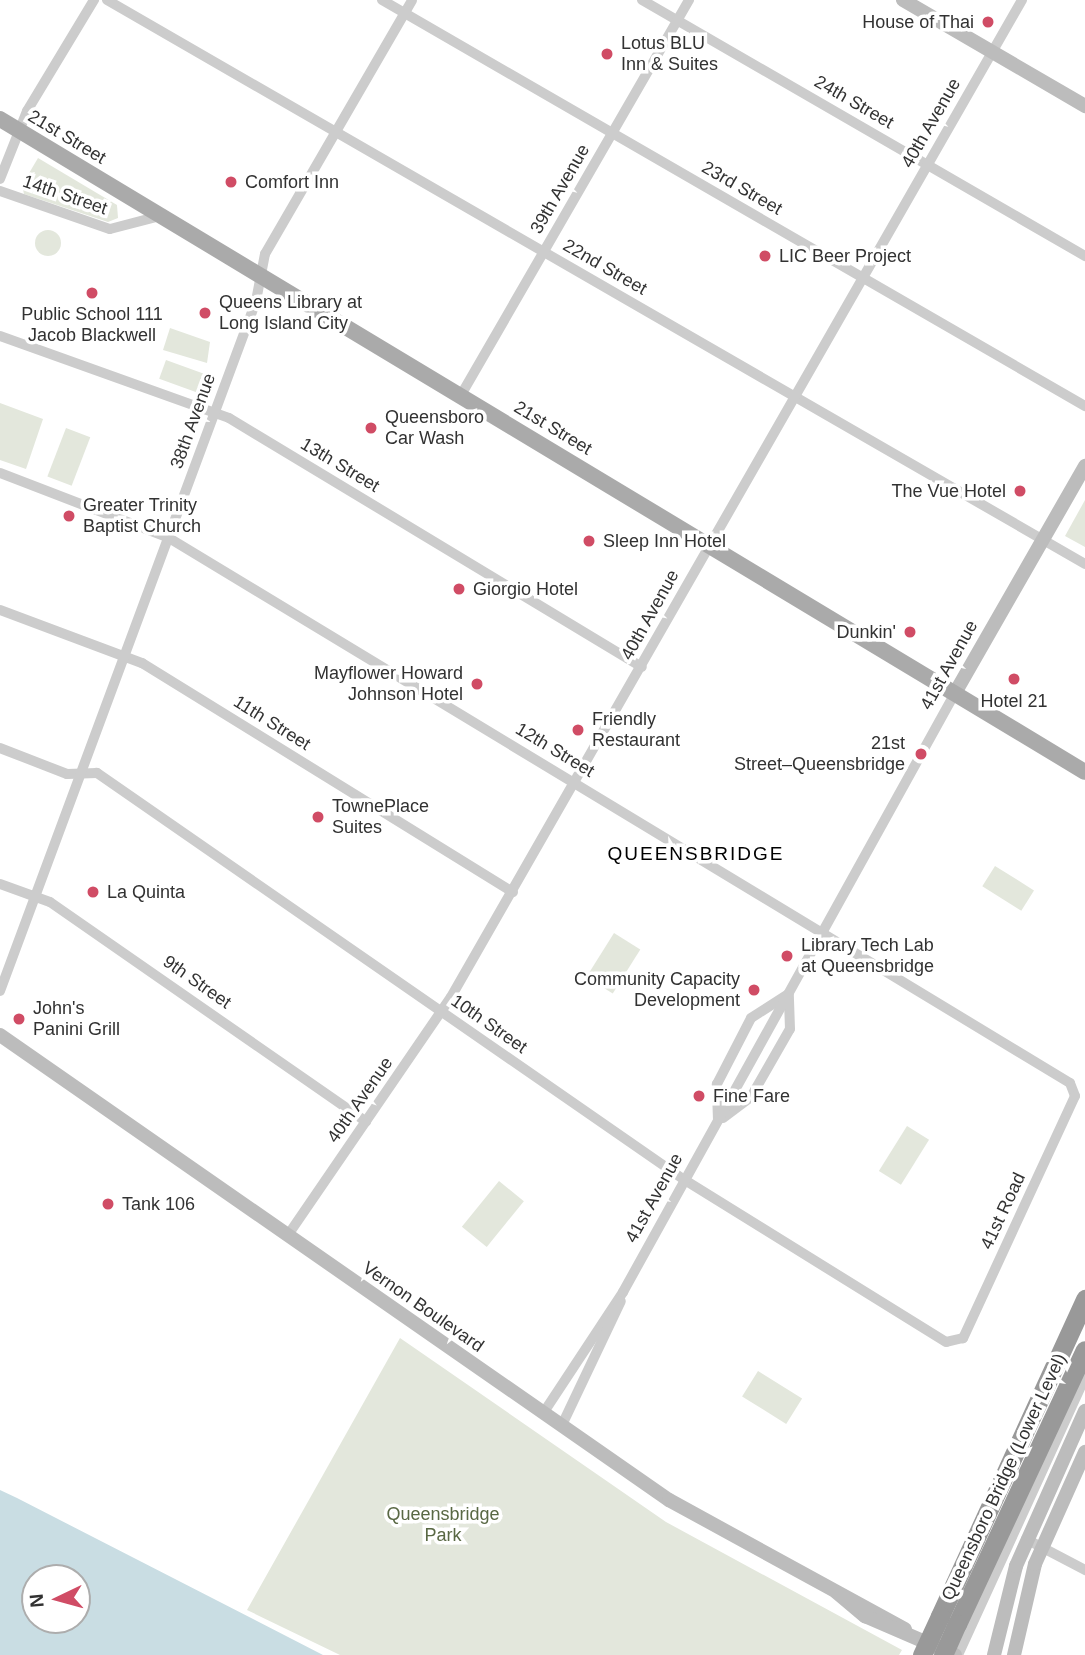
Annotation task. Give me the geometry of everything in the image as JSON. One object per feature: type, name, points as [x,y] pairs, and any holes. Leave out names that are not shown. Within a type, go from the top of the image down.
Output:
[{"type":"highway","name":"Queensboro Bridge (Lower Level)","points":[[943,1617],[1085,1300]]},
{"type":"highway","points":[[922,1655],[943,1617],[1085,1316]]},
{"type":"highway","points":[[943,1655],[1085,1350]]},
{"type":"highway","points":[[949,1655],[1085,1360]]},
{"type":"highway","points":[[929,1655],[943,1617]]},
{"type":"main road","points":[[903,0],[1085,106]]},
{"type":"main road","name":"21st Street","points":[[0,119],[260,278],[461,395],[1085,772]]},
{"type":"main road","name":"41st Avenue","points":[[955,694],[1085,466]]},
{"type":"main road","name":"Vernon Boulevard","points":[[0,1035],[680,1507],[836,1592],[849,1593],[905,1629],[956,1655]]},
{"type":"main road","points":[[994,1655],[1026,1539],[1084,1416]]},
{"type":"main road","points":[[1014,1655],[1041,1546],[1085,1452]]},
{"type":"street","points":[[0,179],[18,130],[94,0]]},
{"type":"street","name":"22nd Street","points":[[107,0],[1085,564]]},
{"type":"street","name":"23rd Street","points":[[382,0],[1085,406]]},
{"type":"street","name":"38th Avenue","points":[[0,991],[214,414],[260,278],[265,254],[412,0]]},
{"type":"street","name":"24th Street","points":[[642,0],[1085,256]]},
{"type":"street","name":"39th Avenue","points":[[461,395],[689,0]]},
{"type":"street","name":"40th Avenue","points":[[288,1235],[442,1013],[1022,0]]},
{"type":"street","name":"14th Street","points":[[0,191],[110,229],[160,216]]},
{"type":"street","name":"13th Street","points":[[0,336],[214,414],[642,667]]},
{"type":"street","name":"12th Street","points":[[0,473],[169,538],[823,932],[1075,1088]]},
{"type":"street","name":"11th Street","points":[[0,610],[125,656],[513,892]]},
{"type":"street","name":"41st Avenue","points":[[544,1412],[624,1292],[955,694]]},
{"type":"street","name":"10th Street","points":[[0,748],[103,778],[686,1181],[955,1344]]},
{"type":"street","name":"9th Street","points":[[0,884],[36,898],[366,1122]]},
{"type":"street","name":"41st Avenue","points":[[718,1122],[751,1097],[790,1029],[789,994]]},
{"type":"street","name":"41st Avenue","points":[[718,1122],[717,1084],[751,1018],[789,994]]},
{"type":"street","name":"41st Road","points":[[955,1344],[1075,1088]]},
{"type":"street","name":"41st Avenue","points":[[562,1425],[612,1329],[624,1292]]},
{"type":"street","points":[[956,1655],[1085,1378]]},
{"type":"street","points":[[1026,1539],[1085,1570]]},
{"type":"green space","points":[[38,158],[117,205],[118,218],[108,222],[24,194],[22,185]]},
{"type":"green space","points":[[48,230],[57,234],[61,243],[57,252],[48,256],[39,252],[35,243],[39,234]]},
{"type":"green space","points":[[170,328],[210,342],[207,363],[163,350]]},
{"type":"green space","points":[[166,360],[207,375],[201,394],[159,379]]},
{"type":"green space","points":[[0,403],[43,419],[26,469],[0,460]]},
{"type":"green space","points":[[66,428],[90,437],[72,486],[47,477]]},
{"type":"green space","points":[[1085,500],[1085,547],[1065,536]]},
{"type":"green space","points":[[995,866],[1034,890],[1021,911],[982,886]]},
{"type":"green space","points":[[614,933],[640,949],[613,994],[586,977]]},
{"type":"green space","points":[[907,1126],[929,1140],[901,1185],[879,1171]]},
{"type":"green space","points":[[499,1181],[524,1201],[487,1247],[462,1227]]},
{"type":"green space","name":"Queensbridge Park","points":[[400,1338],[666,1522],[902,1650],[899,1655],[340,1655],[247,1610]]},
{"type":"green space","points":[[758,1371],[802,1399],[786,1424],[742,1396]]},
{"type":"shaded area","points":[[0,1490],[17,1498],[323,1655],[0,1655]]},
{"type":"place","name":"House of Thai","points":[[988,22]]},
{"type":"place","name":"Lotus BLU Inn & Suites","points":[[607,54]]},
{"type":"place","name":"Comfort Inn","points":[[231,182]]},
{"type":"place","name":"LIC Beer Project","points":[[765,256]]},
{"type":"place","name":"Public School 111 Jacob Blackwell","points":[[92,293]]},
{"type":"place","name":"Queens Library at Long Island City","points":[[205,313]]},
{"type":"place","name":"Queensboro Car Wash","points":[[371,428]]},
{"type":"place","name":"The Vue Hotel","points":[[1020,491]]},
{"type":"place","name":"Greater Trinity Baptist Church","points":[[69,516]]},
{"type":"place","name":"Sleep Inn Hotel","points":[[589,541]]},
{"type":"place","name":"Giorgio Hotel","points":[[459,589]]},
{"type":"place","name":"Dunkin'","points":[[910,632]]},
{"type":"place","name":"Hotel 21","points":[[1014,679]]},
{"type":"place","name":"Mayflower Howard Johnson Hotel","points":[[477,684]]},
{"type":"place","name":"Friendly Restaurant","points":[[578,730]]},
{"type":"place","name":"21st Street–Queensbridge","points":[[921,754]]},
{"type":"place","name":"TownePlace Suites","points":[[318,817]]},
{"type":"place","name":"La Quinta","points":[[93,892]]},
{"type":"place","name":"Library Tech Lab at Queensbridge","points":[[787,956]]},
{"type":"place","name":"Community Capacity Development","points":[[754,990]]},
{"type":"place","name":"John's Panini Grill","points":[[19,1019]]},
{"type":"place","name":"Fine Fare","points":[[699,1096]]},
{"type":"place","name":"Tank 106","points":[[108,1204]]},
{"type":"district","name":"QUEENSBRIDGE","points":[[696,854]]}]
